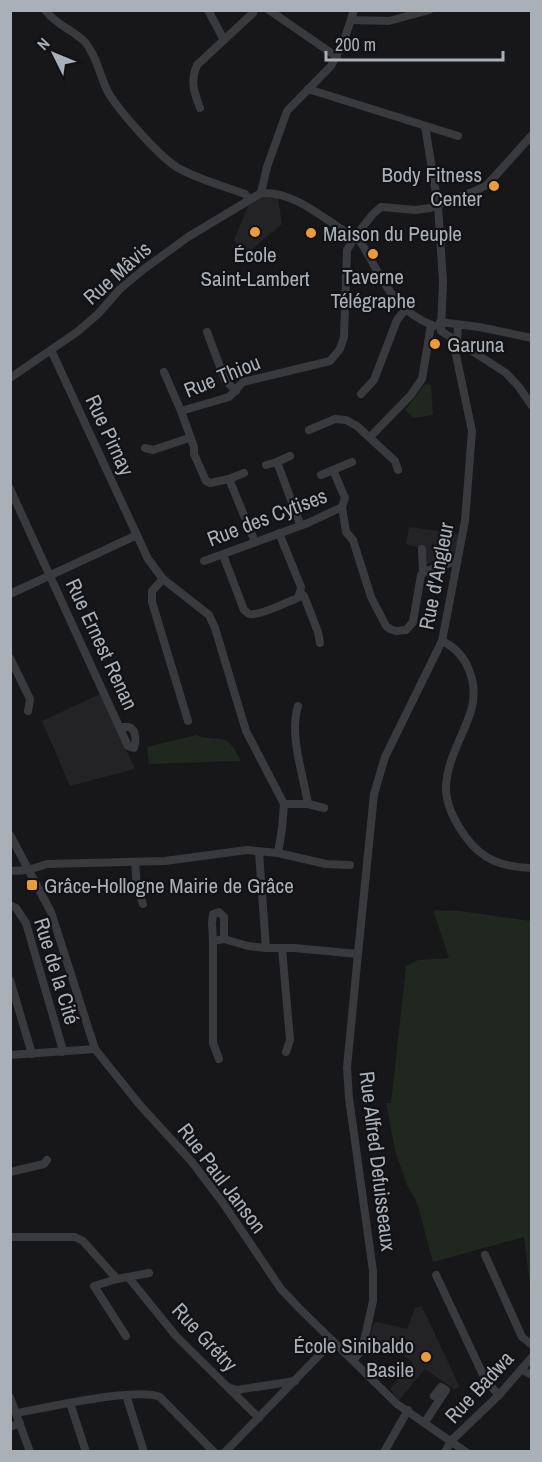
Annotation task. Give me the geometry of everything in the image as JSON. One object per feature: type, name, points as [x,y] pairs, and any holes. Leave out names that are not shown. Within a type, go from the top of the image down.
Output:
[{"type":"street","points":[[45,10],[63,28],[84,42],[108,92],[163,157],[180,170],[245,194],[249,199]]},
{"type":"street","points":[[208,10],[224,40]]},
{"type":"street","points":[[200,108],[193,89],[192,76],[197,64],[253,11],[258,15],[268,10],[337,57]]},
{"type":"street","points":[[354,10],[332,66],[287,111],[267,167],[261,193],[273,192],[302,204],[322,215],[362,244],[383,284],[405,310],[431,325],[479,327],[531,338]]},
{"type":"street","points":[[351,20],[389,21],[429,10]]},
{"type":"street","points":[[308,89],[458,136]]},
{"type":"street","points":[[425,126],[438,206],[443,281],[441,327]]},
{"type":"street","points":[[354,238],[381,207],[416,210],[438,206],[488,185],[531,135]]},
{"type":"street","name":"Rue Mâvis","points":[[10,378],[77,332],[98,314],[120,289],[144,269],[188,237],[261,193]]},
{"type":"street","name":"Rue Thiou","points":[[181,411],[229,397],[243,382],[330,361],[340,349],[344,337],[347,250],[354,238]]},
{"type":"street","points":[[361,394],[374,380],[396,320],[405,310]]},
{"type":"street","points":[[370,437],[410,396],[422,379],[431,325]]},
{"type":"street","name":"Rue d'Angleur","points":[[372,820],[374,794],[385,757],[442,641],[465,521],[472,431],[458,366],[458,326]]},
{"type":"street","points":[[441,327],[506,373],[519,387],[531,406]]},
{"type":"street","points":[[207,332],[225,380],[236,391]]},
{"type":"street","name":"Rue Pirnay","points":[[51,350],[148,559],[163,579],[209,615],[215,628],[243,725],[284,804]]},
{"type":"street","points":[[164,372],[181,411],[206,481],[210,483],[244,473]]},
{"type":"street","points":[[309,430],[335,419],[351,422],[395,461],[398,470]]},
{"type":"street","points":[[145,448],[153,450],[189,438]]},
{"type":"street","points":[[266,465],[290,456]]},
{"type":"street","points":[[277,462],[300,524]]},
{"type":"street","points":[[321,475],[352,462]]},
{"type":"street","points":[[333,470],[345,498],[342,507],[346,532],[352,540],[371,597],[386,626],[396,631],[406,630],[413,622],[421,575],[457,561]]},
{"type":"street","points":[[229,479],[255,542]]},
{"type":"street","name":"Rue Ernest Renan","points":[[10,489],[120,727]]},
{"type":"street","name":"Rue des Cytises","points":[[204,561],[324,516],[342,507]]},
{"type":"street","points":[[224,555],[247,613],[253,614],[298,598],[301,587],[279,533]]},
{"type":"street","points":[[10,594],[137,535]]},
{"type":"street","points":[[422,549],[421,570],[423,573]]},
{"type":"street","points":[[163,579],[152,591],[152,602],[188,721]]},
{"type":"street","points":[[300,592],[304,596],[320,643]]},
{"type":"street","points":[[442,641],[457,650],[465,660],[472,679],[473,694],[471,709],[451,759],[446,787],[454,821],[474,849],[500,865],[531,868]]},
{"type":"street","points":[[10,658],[30,699],[31,704],[28,711]]},
{"type":"street","points":[[298,706],[295,717],[297,743],[308,804]]},
{"type":"street","points":[[278,853],[284,804],[308,804],[324,808]]},
{"type":"street","name":"Rue Alfred Defuisseaux","points":[[353,1360],[362,1350],[373,1301],[374,1271],[349,1098],[347,1067],[372,820]]},
{"type":"street","name":"Rue Paul Janson","points":[[10,835],[51,912],[95,1049],[139,1104],[192,1162],[281,1289],[397,1404],[465,1451]]},
{"type":"street","points":[[10,871],[28,870],[47,864],[165,861],[247,850],[278,853],[326,864],[350,865]]},
{"type":"street","points":[[259,852],[266,948]]},
{"type":"street","points":[[135,862],[137,887],[143,904]]},
{"type":"street","name":"Rue de la Cité","points":[[10,905],[16,908],[26,922],[62,1053]]},
{"type":"street","points":[[219,1059],[213,1043],[213,914],[219,912],[224,917],[224,939]]},
{"type":"street","points":[[213,940],[224,939],[248,946],[266,948],[358,954]]},
{"type":"street","points":[[282,948],[290,1040],[286,1052]]},
{"type":"street","points":[[10,980],[32,1054]]},
{"type":"street","points":[[10,1055],[95,1049]]},
{"type":"street","points":[[10,1172],[44,1164],[47,1160]]},
{"type":"street","points":[[10,1236],[75,1237],[83,1241],[117,1279]]},
{"type":"street","points":[[485,1255],[522,1337],[531,1345]]},
{"type":"street","points":[[126,1336],[94,1286],[117,1279],[149,1274]]},
{"type":"street","points":[[436,1275],[486,1381],[499,1395]]},
{"type":"street","name":"Rue Grétry","points":[[129,1278],[176,1336],[259,1418]]},
{"type":"street","points":[[225,1452],[333,1341]]},
{"type":"street","name":"Rue Badwa","points":[[445,1452],[452,1441],[499,1395],[531,1357]]},
{"type":"street","points":[[522,1370],[531,1375]]},
{"type":"street","points":[[227,1386],[235,1390],[294,1381]]},
{"type":"street","points":[[273,1384],[279,1392],[277,1399]]},
{"type":"street","points":[[243,1402],[240,1395],[245,1389]]},
{"type":"street","points":[[17,1413],[126,1395],[153,1394],[160,1397],[214,1452]]},
{"type":"street","points":[[126,1395],[144,1452]]},
{"type":"street","points":[[10,1397],[30,1452]]},
{"type":"street","points":[[425,1422],[440,1399]]},
{"type":"street","points":[[70,1403],[86,1452]]},
{"type":"street","points":[[384,1452],[408,1410]]},
{"type":"street","points":[[10,1427],[20,1424]]},
{"type":"shaded area","name":"École Saint-Lambert","points":[[259,196],[278,198],[282,224],[244,256],[234,240],[249,204]]},
{"type":"shaded area","points":[[425,384],[431,385],[433,415],[413,418],[405,410]]},
{"type":"shaded area","points":[[409,527],[459,534],[454,553],[427,564],[423,559],[424,549],[406,544]]},
{"type":"shaded area","points":[[100,694],[135,769],[70,786],[42,721]]},
{"type":"shaded area","points":[[196,735],[227,741],[241,761],[149,764],[147,747]]},
{"type":"shaded area","points":[[433,910],[460,911],[531,921],[531,1293],[524,1237],[433,1262],[417,1203],[407,1185],[395,1151],[386,1103],[391,1103],[406,966],[418,960],[449,958]]},
{"type":"shaded area","name":"École Sinibaldo Basile","points":[[422,1306],[459,1386],[455,1390],[425,1369],[399,1400],[390,1389],[413,1363],[399,1351],[368,1343],[374,1323],[407,1329],[415,1308]]},
{"type":"place","name":"Body Fitness Center","points":[[494,186]]},
{"type":"place","name":"École Saint-Lambert","points":[[255,232]]},
{"type":"place","name":"Maison du Peuple","points":[[311,233]]},
{"type":"place","name":"Taverne Télégraphe","points":[[373,254]]},
{"type":"place","name":"Garuna","points":[[435,344]]},
{"type":"place","name":"Grâce-Hollogne Mairie de Grâce","points":[[32,885]]},
{"type":"place","name":"École Sinibaldo Basile","points":[[426,1357]]}]
